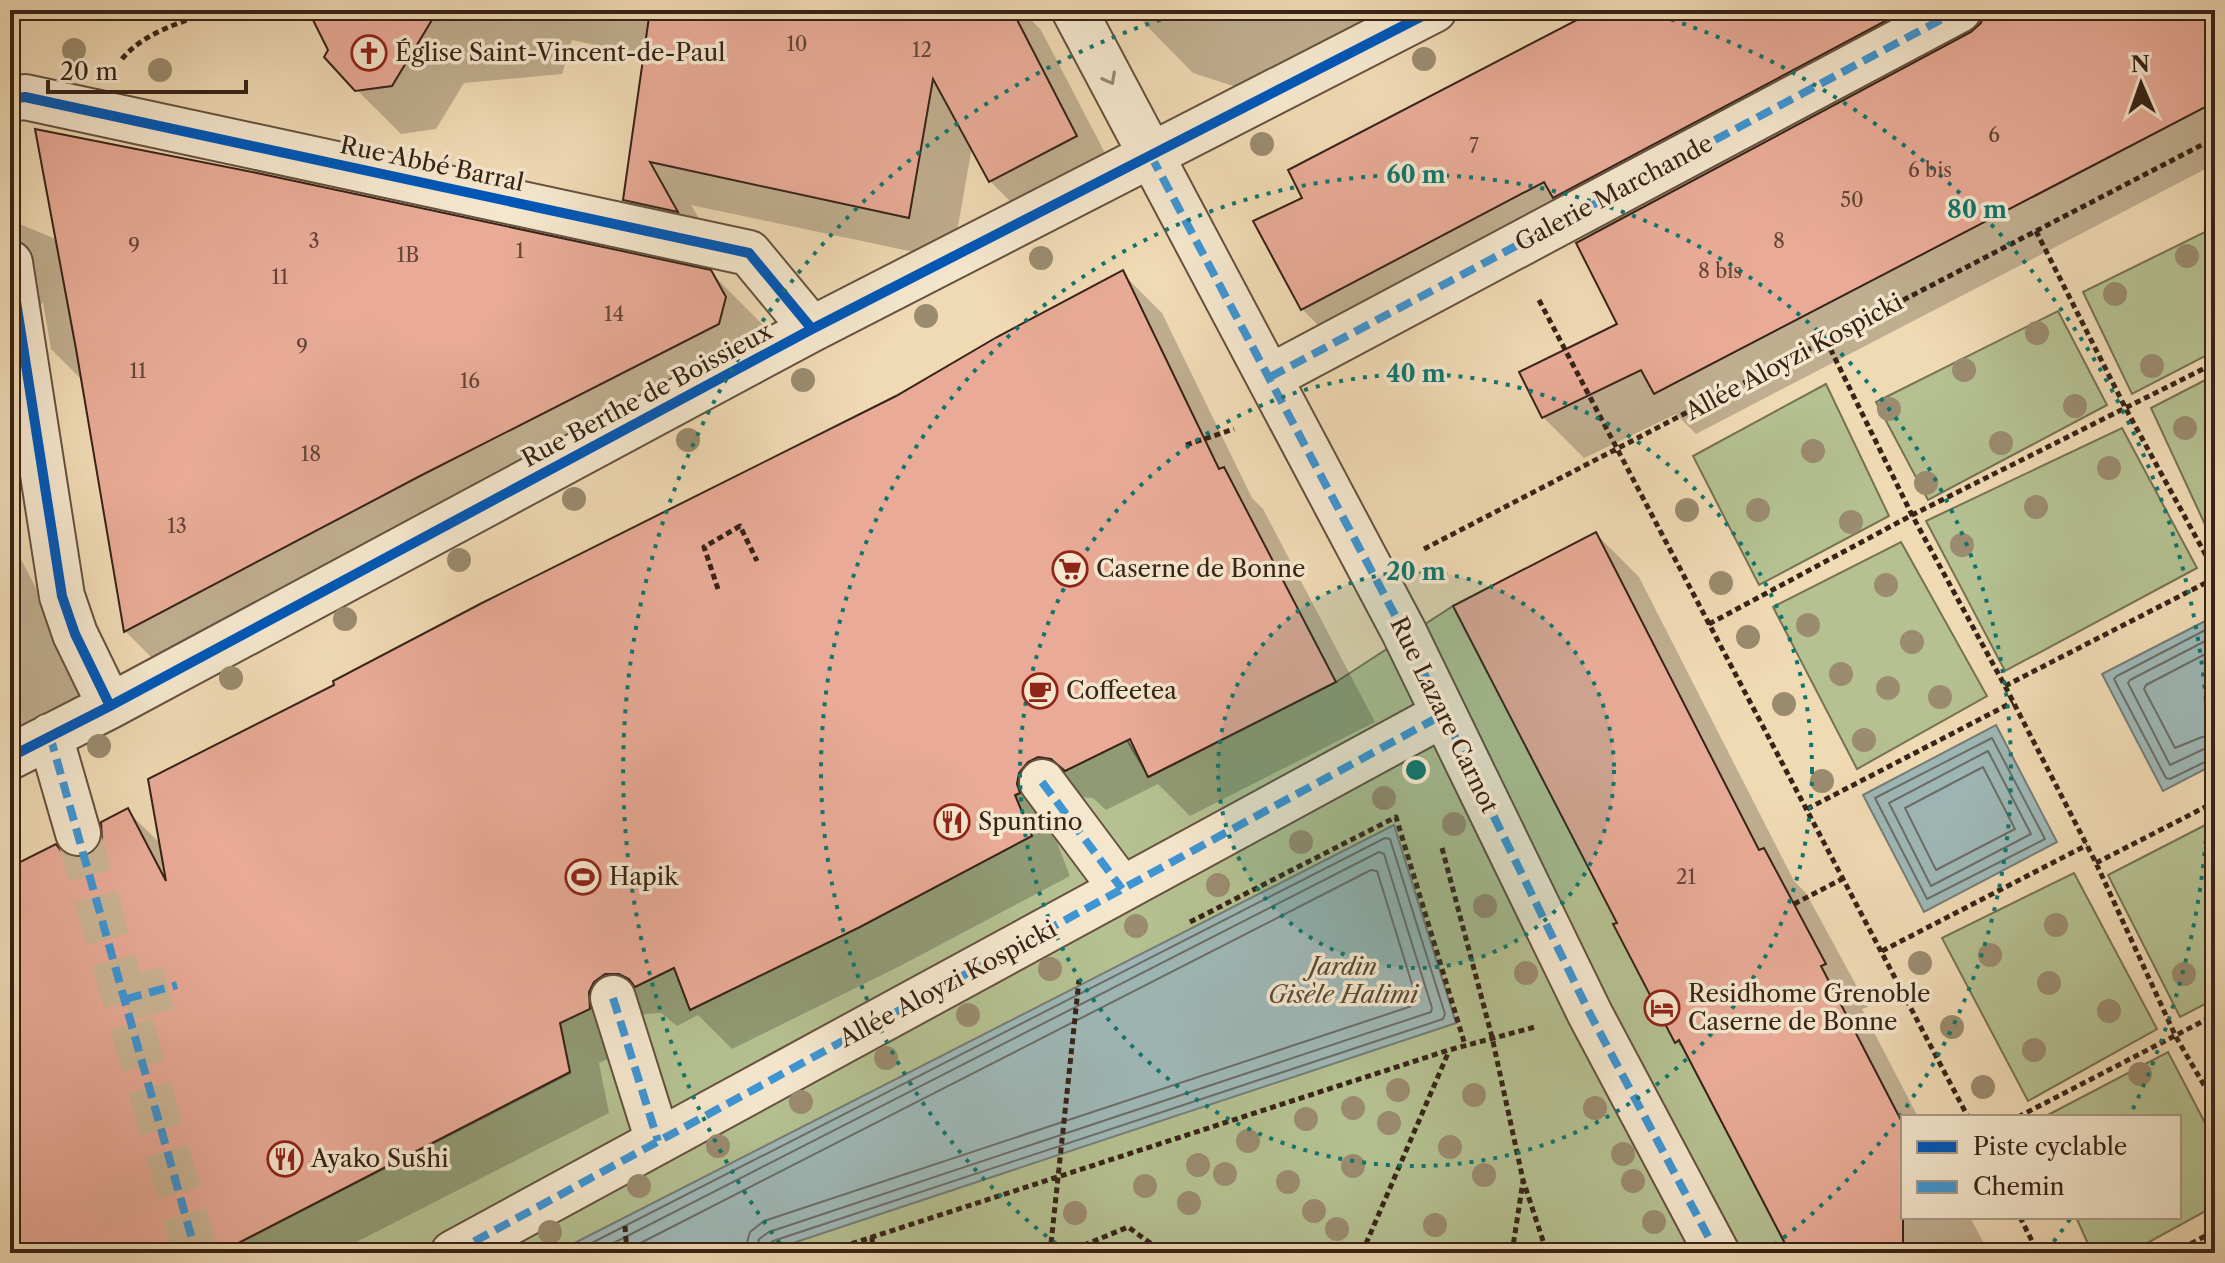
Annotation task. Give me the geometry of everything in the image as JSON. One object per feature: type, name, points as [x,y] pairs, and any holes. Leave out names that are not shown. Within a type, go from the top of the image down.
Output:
[{"type":"street","name":"Rue Lazare Carnot","points":[[1074,10],[1374,576],[1590,1014],[1717,1253]]},
{"type":"street","name":"Rue Berthe de Boissieux","points":[[10,757],[812,329],[1434,10]]},
{"type":"street","name":"Galerie Marchande","points":[[1270,377],[1959,10]]},
{"type":"street","name":"Rue Abbé Barral","points":[[10,99],[25,97],[40,100],[749,253],[812,329]]},
{"type":"street","points":[[10,263],[62,596],[75,634],[110,706]]},
{"type":"street","name":"Allée Aloyzi Kospicki","points":[[453,1253],[1444,714]]},
{"type":"street","points":[[50,736],[78,833]]},
{"type":"street","points":[[1042,782],[1122,889]]},
{"type":"street","points":[[613,998],[658,1141]]},
{"type":"path","points":[[131,49],[163,29],[215,10]]},
{"type":"path","points":[[2005,686],[2215,575],[2036,231]]},
{"type":"path","points":[[1511,247],[1967,1115]]},
{"type":"path","points":[[1826,340],[1912,515],[2087,845],[2176,1037],[2215,1104]]},
{"type":"path","points":[[1709,624],[1912,515],[2215,363]]},
{"type":"path","points":[[718,589],[704,547],[740,526],[757,561]]},
{"type":"path","points":[[1807,809],[2013,702]]},
{"type":"path","points":[[2096,863],[2215,802]]},
{"type":"path","points":[[1190,922],[1396,817],[1465,1045]]},
{"type":"path","points":[[1439,838],[1492,1037],[1523,1180],[1547,1253]]},
{"type":"path","points":[[1881,951],[2087,845]]},
{"type":"path","points":[[1794,904],[1844,878]]},
{"type":"path","points":[[1050,1253],[1079,978]]},
{"type":"path","points":[[823,1253],[1465,1045],[1590,1014]]},
{"type":"path","points":[[2022,1115],[2215,1015]]},
{"type":"path","points":[[1362,1253],[1449,1050]]},
{"type":"path","points":[[1512,1253],[1523,1180]]},
{"type":"path","points":[[2021,1219],[2038,1253]]},
{"type":"path","points":[[1065,1253],[1128,1227],[1164,1253]]},
{"type":"path","points":[[2173,1253],[2215,1231]]},
{"type":"path","points":[[872,1237],[873,1253]]},
{"type":"green space","points":[[2215,227],[2215,351],[2132,394],[2083,292]]},
{"type":"green space","points":[[2058,311],[2107,405],[1928,500],[1876,402]]},
{"type":"green space","points":[[2215,375],[2215,546],[2151,408]]},
{"type":"green space","points":[[1826,384],[1889,516],[1759,585],[1693,456]]},
{"type":"green space","points":[[2122,428],[2197,568],[2005,671],[1926,521]]},
{"type":"green space","points":[[1901,542],[1987,696],[1857,769],[1773,607]]},
{"type":"green space","name":"Jardin Gisèle Halimi","points":[[1453,606],[1790,1253],[219,1253],[570,1073],[560,1023],[674,968],[690,1009],[698,1006],[1031,836],[1015,796],[1127,740],[1149,777],[1336,682]]},
{"type":"green space","points":[[2215,820],[2215,999],[2180,1017],[2108,875]]},
{"type":"green space","points":[[2074,873],[2157,1029],[2028,1101],[1942,938]]},
{"type":"green space","points":[[2168,1052],[2215,1142],[2215,1206],[2129,1253],[2092,1253],[2077,1219],[2181,1219],[2181,1115],[2048,1115]]},
{"type":"water","points":[[2215,616],[2215,764],[2163,791],[2102,674]]},
{"type":"water","points":[[1996,725],[2057,842],[1924,912],[1863,795]]},
{"type":"water","points":[[1394,825],[1456,1023],[763,1253],[555,1253]]},
{"type":"building","name":"Église Saint-Vincent-de-Paul","points":[[308,10],[438,10],[392,86],[355,91],[324,57],[328,50]]},
{"type":"building","points":[[650,10],[1012,10],[1077,136],[989,182],[933,79],[909,218],[650,162],[678,212],[623,200]]},
{"type":"building","points":[[1596,10],[1906,10],[1553,198],[1544,182],[1301,310],[1253,221],[1302,198],[1288,170]]},
{"type":"building","points":[[1984,10],[2215,10],[2215,102],[1654,394],[1641,370],[1542,418],[1519,372],[1617,324],[1576,243],[1971,32],[1981,23]]},
{"type":"building","points":[[35,129],[711,270],[726,297],[719,324],[420,476],[124,632]]},
{"type":"building","points":[[1123,270],[1219,469],[1224,467],[1336,682],[1148,777],[1130,739],[1065,771],[1051,759],[1038,757],[1028,762],[1019,773],[1017,784],[1020,793],[1015,795],[1032,836],[860,927],[690,1010],[674,968],[635,987],[629,979],[619,974],[605,974],[594,982],[589,992],[590,1009],[560,1023],[570,1072],[219,1253],[10,1253],[10,867],[56,844],[71,857],[86,857],[96,850],[102,840],[101,822],[128,808],[166,881],[148,779],[334,685],[333,681],[482,603],[896,396],[997,337]]},
{"type":"building","points":[[1596,532],[1759,850],[1764,848],[1826,964],[1821,966],[1901,1120],[1903,1253],[1790,1253],[1679,1040],[1675,1043],[1613,924],[1617,923],[1453,606]]},
{"type":"tunnel","points":[[78,833],[196,1253]]},
{"type":"tunnel","points":[[126,999],[177,985]]},
{"type":"marked path","points":[[1270,377],[1959,10]]},
{"type":"marked path","points":[[1151,156],[1404,632],[1590,1014],[1717,1253]]},
{"type":"marked path","points":[[453,1253],[1444,714]]},
{"type":"marked path","points":[[50,736],[196,1253]]},
{"type":"marked path","points":[[1042,782],[1122,889]]},
{"type":"marked path","points":[[126,999],[177,985]]},
{"type":"marked path","points":[[613,998],[658,1141]]},
{"type":"cycle path","points":[[10,757],[812,329],[1434,10]]},
{"type":"cycle path","points":[[10,99],[25,97],[749,253],[812,329]]},
{"type":"cycle path","points":[[10,263],[62,596],[75,634],[110,706]]},
{"type":"place","name":"Église Saint-Vincent-de-Paul","points":[[369,53]]},
{"type":"place","name":"Caserne de Bonne","points":[[1070,569]]},
{"type":"place","name":"Coffeetea","points":[[1040,691]]},
{"type":"place","name":"Spuntino","points":[[952,822]]},
{"type":"place","name":"Hapik","points":[[583,877]]},
{"type":"place","name":"Residhome Grenoble Caserne de Bonne","points":[[1662,1008]]},
{"type":"place","name":"Ayako Sushi","points":[[285,1159]]}]
